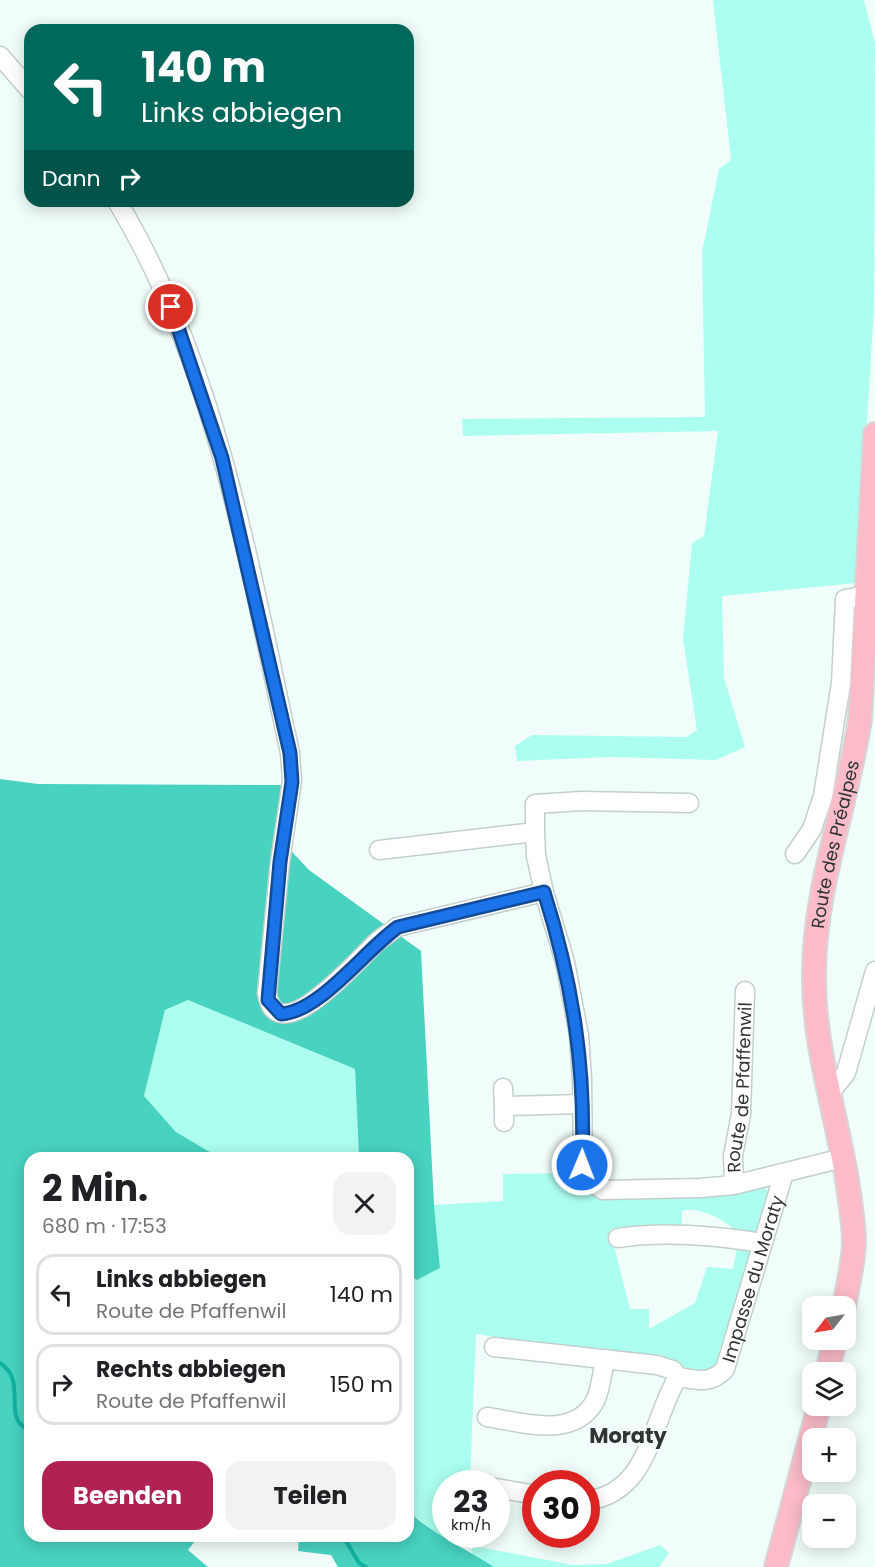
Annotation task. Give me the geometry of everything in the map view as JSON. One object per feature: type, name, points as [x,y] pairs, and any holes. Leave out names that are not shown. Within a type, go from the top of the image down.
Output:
[{"type":"main road","name":"Route des Préalpes","points":[[846,1296],[854,1243],[843,1158],[818,1032],[814,979],[817,926],[857,741],[864,677],[875,434]]},
{"type":"main road","points":[[777,1567],[816,1416]]},
{"type":"street","points":[[0,56],[24,83]]},
{"type":"street","points":[[120,207],[164,286],[222,458],[290,753],[292,782],[280,862],[268,1000],[281,1014],[292,1013],[315,1002],[378,941],[398,927],[544,892]]},
{"type":"street","name":"Route des Préalpes","points":[[795,854],[812,829],[823,796],[841,683],[845,599],[868,595]]},
{"type":"street","name":"Route de Pfaffenwil","points":[[689,803],[582,801],[535,804],[538,874],[565,962],[577,1025],[582,1104],[582,1165],[590,1180],[603,1190],[700,1188],[734,1185],[843,1158]]},
{"type":"street","points":[[379,850],[535,832]]},
{"type":"street","points":[[830,1093],[846,1073],[875,971]]},
{"type":"street","name":"Route de Pfaffenwil","points":[[734,1185],[733,1156],[741,1114],[746,991]]},
{"type":"street","points":[[504,1105],[582,1104]]},
{"type":"street","name":"Impasse du Moraty","points":[[494,1347],[657,1365],[673,1370],[678,1377],[707,1381],[716,1378],[725,1369],[784,1173]]},
{"type":"street","points":[[618,1238],[654,1234],[705,1238],[727,1237],[762,1243]]},
{"type":"street","points":[[487,1417],[546,1425],[563,1425],[582,1418],[595,1400],[605,1359]]},
{"type":"street","points":[[600,1498],[619,1489],[638,1470],[648,1451],[671,1387],[678,1377]]},
{"type":"green space","points":[[713,0],[864,0],[875,44],[874,307],[857,583],[722,596],[724,678],[745,747],[716,760],[610,757],[517,761],[515,746],[532,735],[686,737],[697,730],[683,639],[692,543],[704,536],[718,431],[463,436],[462,419],[705,417],[702,252],[719,169],[731,160]]},
{"type":"green space","points":[[0,779],[38,784],[281,785],[278,837],[309,870],[421,951],[434,1205],[440,1268],[417,1280],[414,1278],[414,1152],[359,1152],[355,1069],[188,1000],[165,1010],[144,1096],[176,1132],[210,1152],[24,1152],[24,1542],[194,1542],[188,1550],[208,1567],[0,1567]]},
{"type":"green space","points":[[188,1000],[355,1069],[359,1152],[210,1152],[176,1132],[144,1096],[165,1010]]},
{"type":"green space","points":[[572,1173],[575,1191],[594,1194],[603,1199],[684,1197],[724,1194],[764,1187],[769,1198],[763,1220],[752,1236],[740,1236],[722,1220],[697,1210],[682,1211],[682,1231],[610,1230],[630,1309],[649,1309],[649,1329],[695,1303],[707,1267],[733,1269],[738,1244],[755,1248],[719,1369],[697,1372],[675,1365],[476,1334],[470,1470],[432,1470],[432,1530],[414,1516],[414,1278],[417,1280],[440,1268],[434,1205],[503,1201],[503,1174]]},
{"type":"green space","points":[[414,1516],[432,1529],[432,1548],[462,1548],[494,1567],[338,1567],[331,1555],[298,1551],[299,1542],[414,1542]]},
{"type":"green space","points":[[660,1545],[669,1553],[659,1567],[489,1567],[474,1557],[471,1550],[484,1548],[573,1565],[607,1564]]},
{"type":"waterway","points":[[0,1363],[13,1380],[17,1418],[24,1427]]},
{"type":"waterway","points":[[347,1542],[359,1563],[366,1567]]},
{"type":"district","name":"Moraty","points":[[628,1435]]},
{"type":"route","points":[[171,307],[222,458],[290,753],[292,782],[280,862],[268,1000],[272,1008],[281,1014],[292,1013],[315,1002],[378,941],[398,927],[544,892],[565,962],[579,1035],[582,1079],[582,1165]]}]
